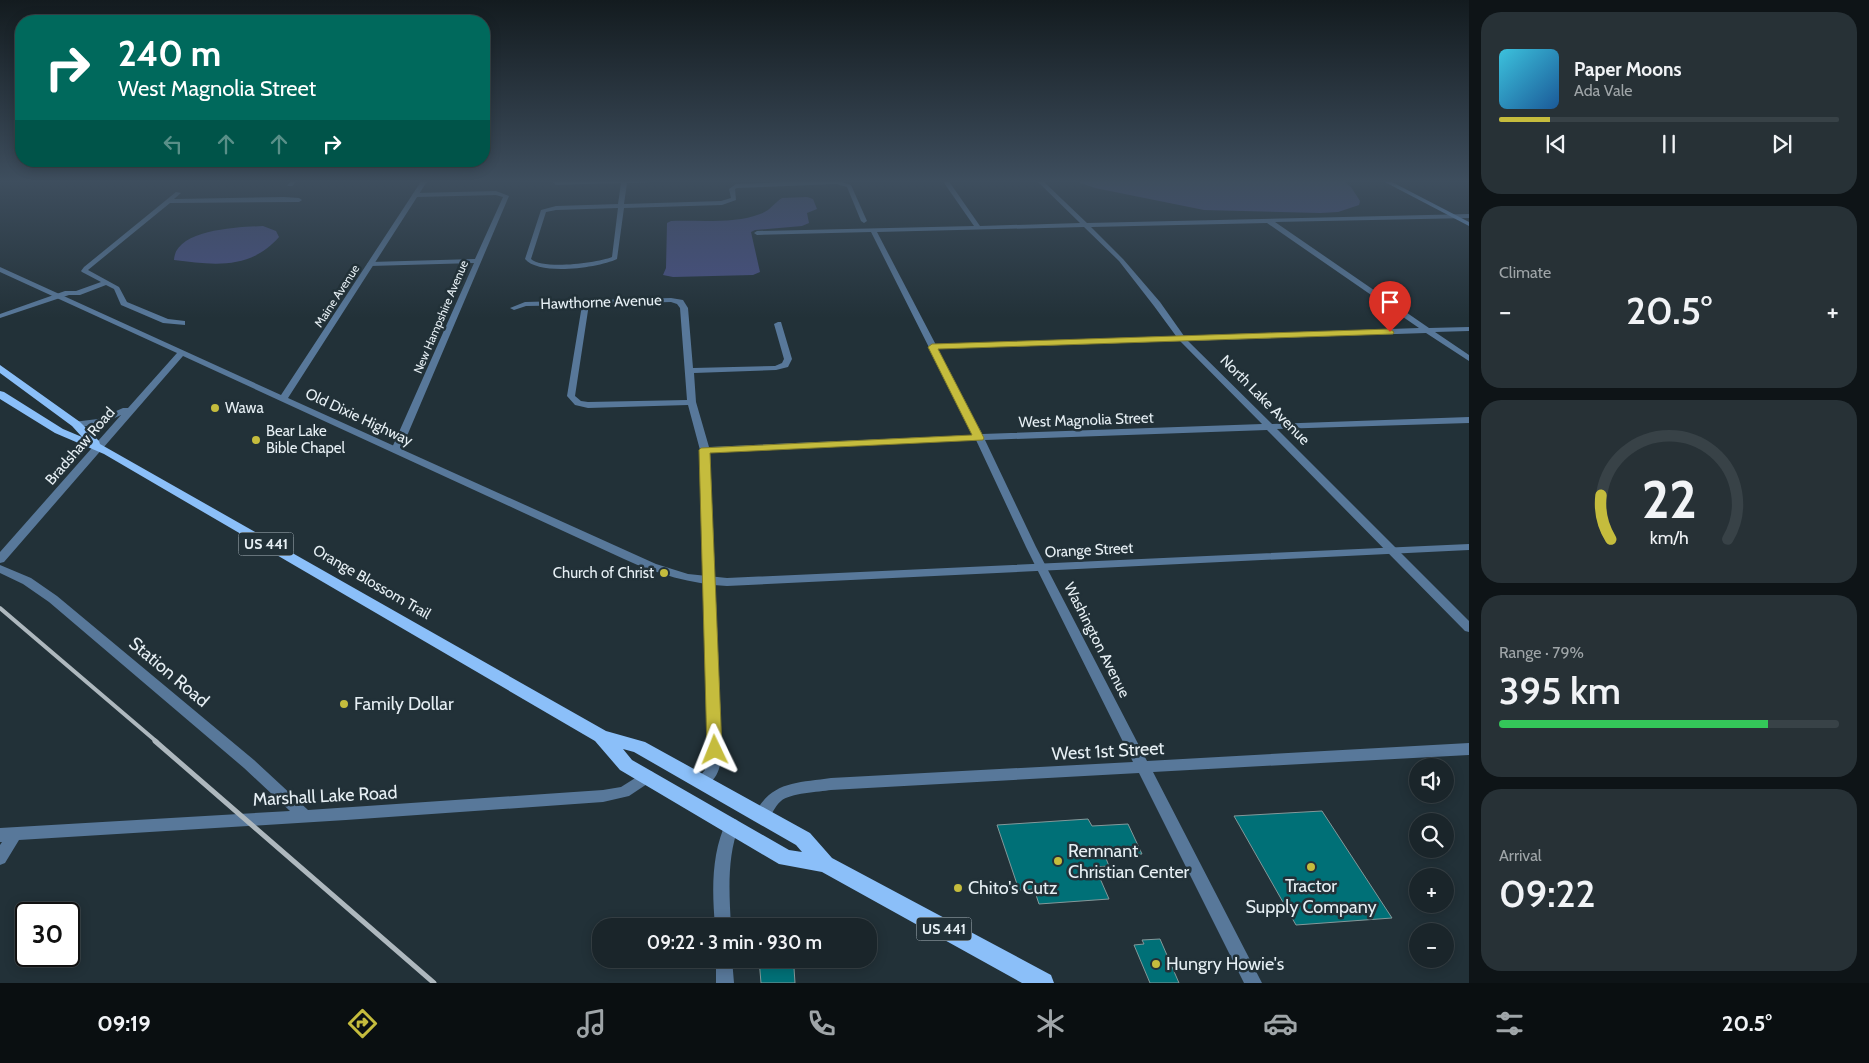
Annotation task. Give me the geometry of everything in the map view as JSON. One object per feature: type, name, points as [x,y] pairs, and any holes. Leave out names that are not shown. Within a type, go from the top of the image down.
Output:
[{"type":"main road","name":"Orange Blossom Trail","points":[[0,368],[76,424],[99,447]]},
{"type":"main road","name":"Orange Blossom Trail","points":[[0,394],[59,431],[99,447],[601,736],[640,747],[803,839],[825,864]]},
{"type":"main road","name":"Orange Blossom Trail","points":[[601,736],[626,765],[648,776],[786,858],[825,864],[1043,983]]},
{"type":"street","points":[[138,226],[86,268],[85,274],[117,288],[124,303],[166,321],[182,323]]},
{"type":"street","name":"Maine Avenue","points":[[283,398],[395,226]]},
{"type":"street","name":"New Hampshire Avenue","points":[[396,450],[493,226]]},
{"type":"street","points":[[538,226],[528,259],[532,263],[541,266],[600,264],[615,258],[619,226]]},
{"type":"street","points":[[757,233],[1018,226]]},
{"type":"street","name":"North Lake Avenue","points":[[1086,226],[1121,260],[1157,304],[1182,339],[1469,628]]},
{"type":"street","points":[[1275,226],[1469,359]]},
{"type":"street","name":"Washington Avenue","points":[[873,230],[979,438],[1007,499],[1254,983]]},
{"type":"street","points":[[370,264],[478,261]]},
{"type":"street","name":"Old Dixie Highway","points":[[0,269],[64,294],[182,352],[642,563],[680,576],[710,581]]},
{"type":"street","points":[[0,316],[64,294],[77,293],[84,287],[103,281]]},
{"type":"street","name":"Hawthorne Avenue","points":[[514,308],[525,304],[671,300],[680,302],[684,308],[692,402],[705,450],[710,581],[715,750],[712,772],[701,783]]},
{"type":"street","points":[[586,302],[571,396],[578,403],[588,405],[692,402]]},
{"type":"street","points":[[690,371],[776,368],[785,365],[788,359],[778,324]]},
{"type":"street","points":[[932,347],[1469,329]]},
{"type":"street","name":"Bradshaw Road","points":[[0,559],[182,352]]},
{"type":"street","points":[[76,424],[108,420],[134,406]]},
{"type":"street","name":"West Magnolia Street","points":[[705,450],[1469,420]]},
{"type":"street","name":"Orange Street","points":[[710,581],[1469,547]]},
{"type":"street","name":"Station Road","points":[[0,569],[27,581],[53,598],[249,764],[305,816]]},
{"type":"street","name":"West 1st Street","points":[[760,816],[776,796],[798,788],[1469,749]]},
{"type":"street","name":"Marshall Lake Road","points":[[7,834],[603,796],[624,792],[648,776]]},
{"type":"street","points":[[723,918],[720,864],[726,836],[732,825]]},
{"type":"street","points":[[0,858],[7,834]]},
{"type":"street","points":[[724,968],[725,983]]},
{"type":"water","points":[[263,226],[276,231],[279,237],[268,248],[244,260],[217,264],[174,260],[177,250],[185,242],[197,236],[225,229]]},
{"type":"water","points":[[667,226],[802,226],[755,230],[751,232],[760,272],[753,275],[673,277],[663,275],[666,268]]},
{"type":"building","name":"Tractor Supply Company","points":[[1322,811],[1392,918],[1296,925],[1234,816]]},
{"type":"building","name":"Remnant Christian Center","points":[[1088,819],[1092,826],[1128,824],[1142,854],[1105,856],[1109,866],[1095,867],[1109,899],[1039,904],[1034,889],[1019,890],[997,825]]},
{"type":"building","name":"Hungry Howie's","points":[[1160,939],[1179,983],[1150,983],[1134,945],[1144,944],[1142,940]]},
{"type":"building","points":[[760,968],[794,968],[795,983],[761,983]]},
{"type":"railway","points":[[0,608],[157,742]]},
{"type":"railway","points":[[155,741],[434,983]]},
{"type":"place","name":"Wawa","points":[[215,408]]},
{"type":"place","name":"Bear Lake Bible Chapel","points":[[256,440]]},
{"type":"place","name":"Church of Christ","points":[[664,573]]},
{"type":"place","name":"Family Dollar","points":[[344,704]]},
{"type":"place","name":"Remnant Christian Center","points":[[1058,861]]},
{"type":"place","name":"Tractor Supply Company","points":[[1311,867]]},
{"type":"place","name":"Chito's Cutz","points":[[958,888]]},
{"type":"place","name":"Hungry Howie's","points":[[1156,964]]},
{"type":"route","points":[[715,750],[705,450],[979,438],[932,347],[1390,332]]}]
